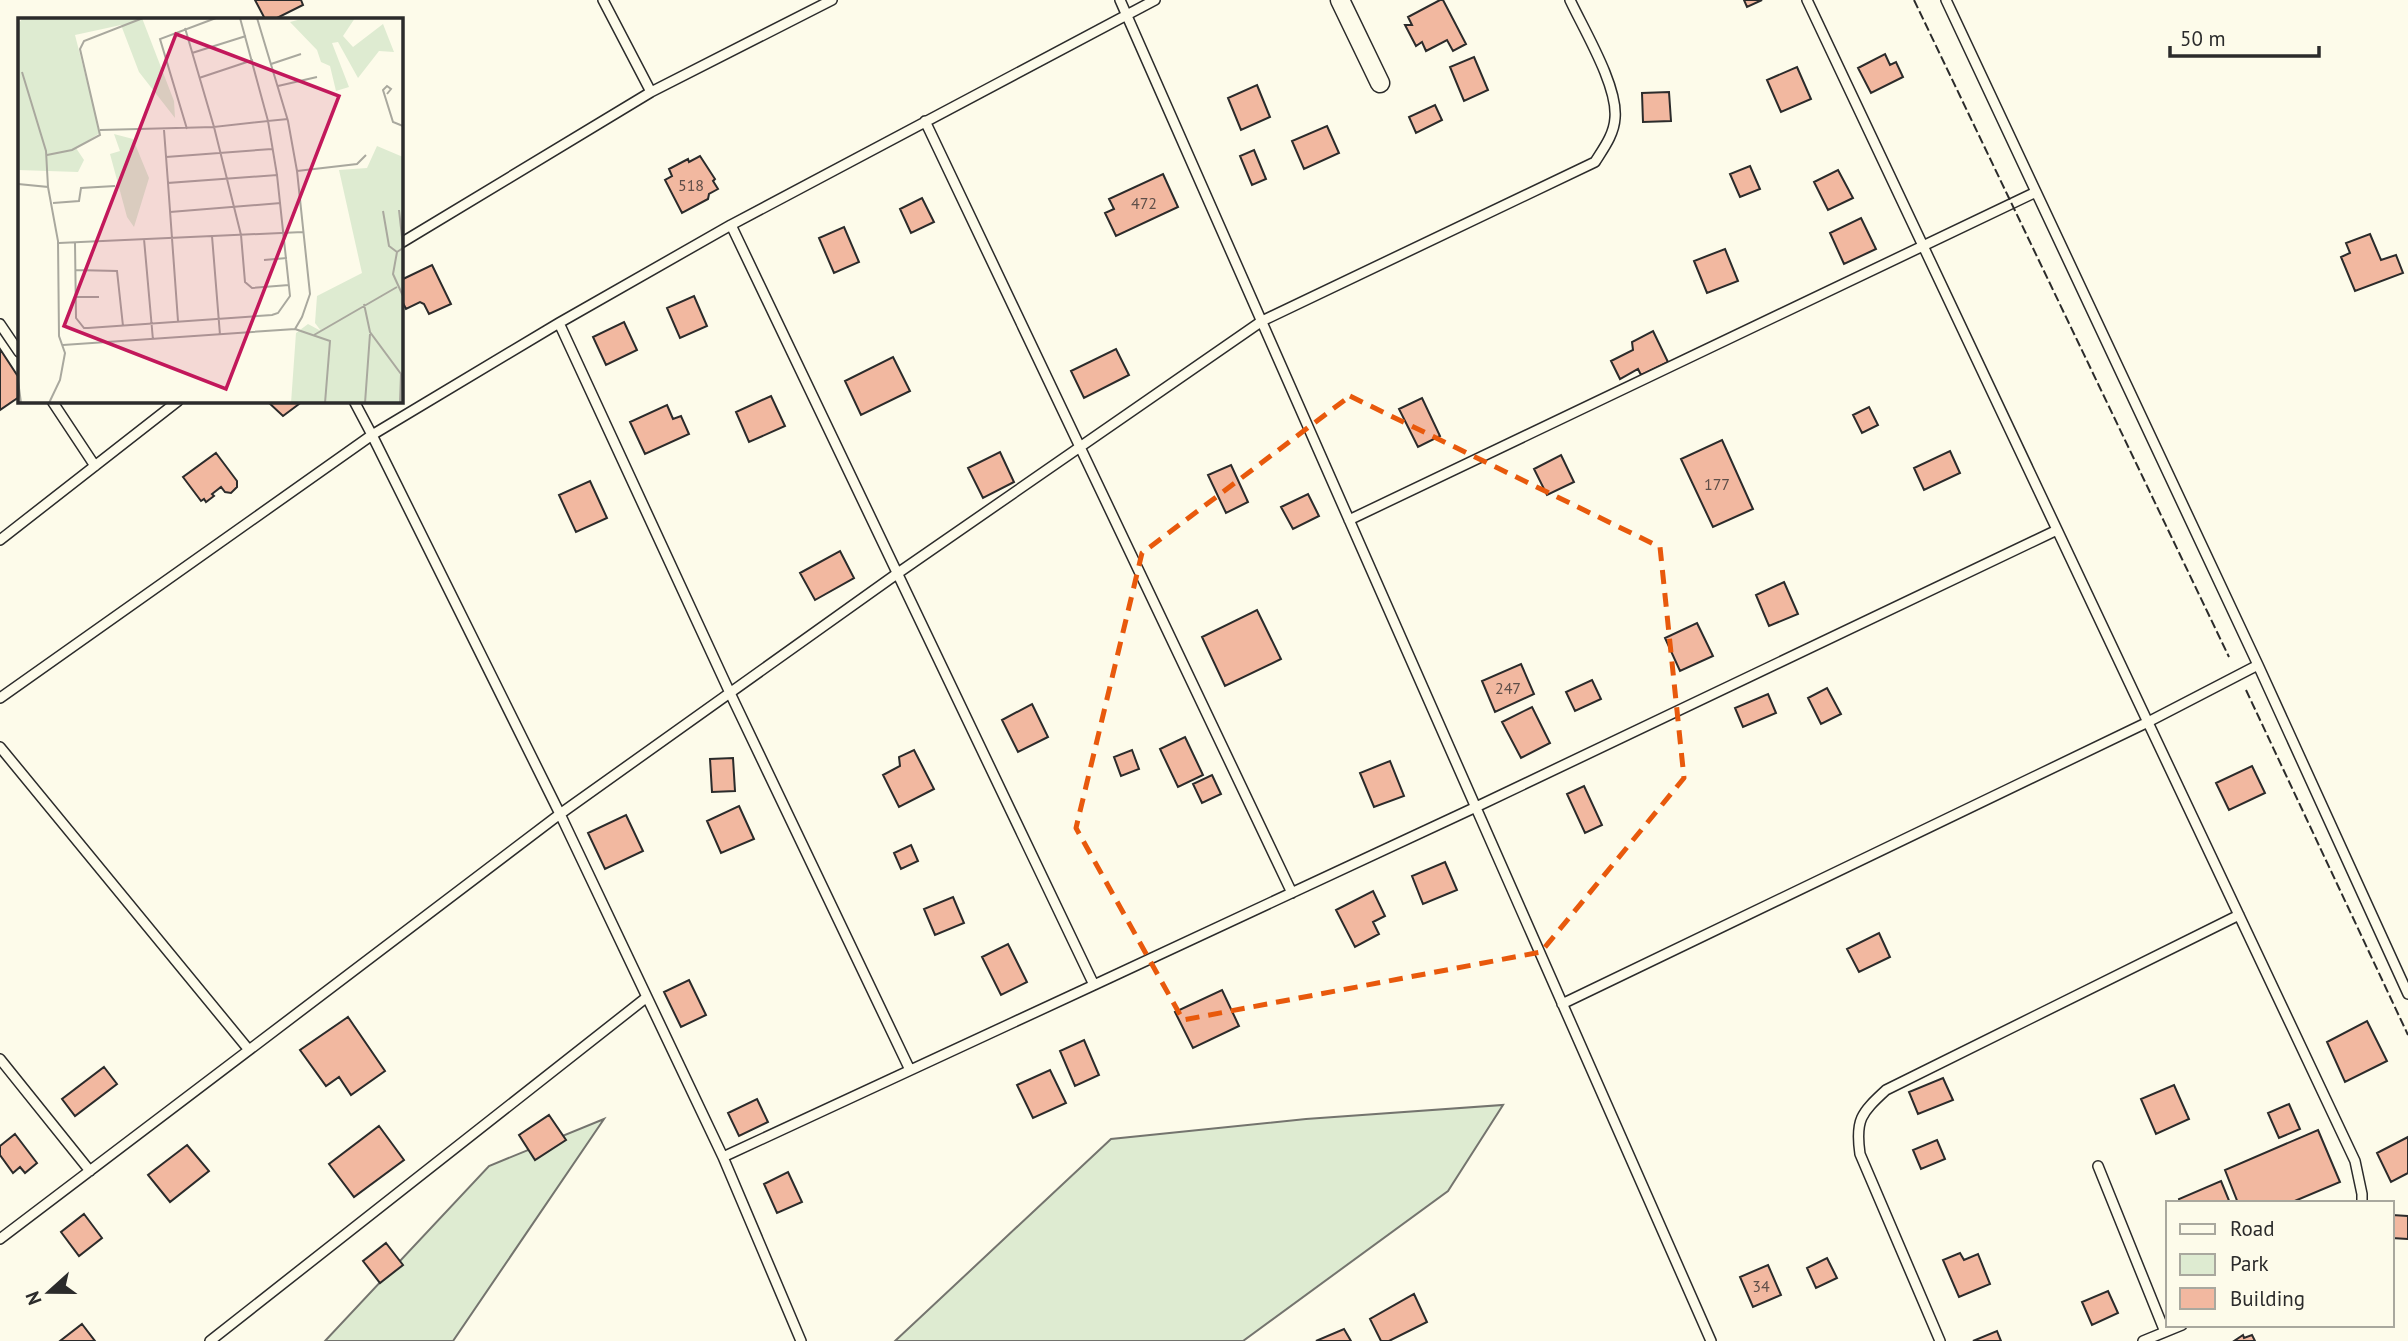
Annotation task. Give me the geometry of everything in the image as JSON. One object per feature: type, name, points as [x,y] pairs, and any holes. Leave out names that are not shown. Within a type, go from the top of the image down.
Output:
[{"type":"street","points":[[1340,0],[1380,83]]},
{"type":"lane","points":[[603,0],[651,92]]},
{"type":"lane","points":[[402,242],[651,92],[832,0]]},
{"type":"lane","points":[[1120,0],[1711,1341]]},
{"type":"lane","points":[[0,698],[372,435],[559,323],[731,225],[1155,0]]},
{"type":"lane","points":[[0,1239],[560,814],[898,573],[1262,321],[1595,162],[1610,138],[1616,117],[1612,90],[1570,0]]},
{"type":"lane","points":[[1807,0],[2355,1161],[2362,1201]]},
{"type":"lane","points":[[1946,0],[2258,665],[2408,994]]},
{"type":"lane","points":[[925,121],[1292,892]]},
{"type":"lane","points":[[1349,520],[2036,192]]},
{"type":"lane","points":[[731,225],[1094,985]]},
{"type":"lane","points":[[559,323],[730,693],[911,1070]]},
{"type":"lane","points":[[0,324],[18,351]]},
{"type":"lane","points":[[53,402],[95,466]]},
{"type":"lane","points":[[0,540],[177,402]]},
{"type":"lane","points":[[355,402],[560,814],[723,1157],[801,1341]]},
{"type":"lane","points":[[723,1157],[1476,807],[2057,530]]},
{"type":"lane","points":[[1562,1004],[2148,722],[2258,665]]},
{"type":"lane","points":[[0,747],[249,1050]]},
{"type":"lane","points":[[1940,1341],[1860,1154],[1857,1132],[1865,1109],[1886,1090],[2239,915]]},
{"type":"lane","points":[[210,1341],[647,997]]},
{"type":"lane","points":[[0,1059],[90,1171]]},
{"type":"lane","points":[[2098,1166],[2165,1332]]},
{"type":"lane","points":[[2143,1341],[2177,1327]]},
{"type":"highlighted area","points":[[1350,396],[1660,547],[1684,778],[1541,952],[1183,1020],[1076,828],[1142,553]]},
{"type":"green space","points":[[1503,1105],[1448,1191],[1243,1341],[895,1341],[1111,1139],[1306,1119]]},
{"type":"green space","points":[[604,1119],[453,1341],[325,1341],[489,1166]]},
{"type":"building","points":[[255,0],[301,0],[303,5],[277,18],[264,18]]},
{"type":"building","points":[[1443,0],[1466,44],[1453,51],[1447,40],[1426,51],[1422,42],[1416,46],[1405,25],[1412,25],[1408,17]]},
{"type":"building","points":[[1744,0],[1762,0],[1747,7]]},
{"type":"building","points":[[1885,54],[1890,65],[1896,62],[1903,77],[1871,93],[1858,68]]},
{"type":"building","points":[[1474,57],[1488,90],[1464,101],[1450,67]]},
{"type":"building","points":[[1797,67],[1811,99],[1781,112],[1767,80]]},
{"type":"building","points":[[1257,85],[1270,117],[1241,130],[1228,98]]},
{"type":"building","points":[[1669,92],[1671,121],[1643,122],[1642,93]]},
{"type":"building","points":[[1435,105],[1442,120],[1416,133],[1409,117]]},
{"type":"building","points":[[1327,126],[1339,153],[1304,169],[1292,141]]},
{"type":"building","points":[[1254,150],[1266,179],[1252,185],[1240,156]]},
{"type":"building","points":[[700,156],[715,179],[713,181],[718,189],[709,194],[708,199],[682,213],[665,180],[672,176],[669,169]]},
{"type":"building","points":[[1750,166],[1760,189],[1740,197],[1730,174]]},
{"type":"building","points":[[1838,170],[1853,198],[1828,210],[1814,182]]},
{"type":"building","points":[[1163,174],[1178,207],[1116,236],[1105,213],[1114,209],[1109,199]]},
{"type":"building","points":[[922,198],[934,222],[911,233],[900,209]]},
{"type":"building","points":[[1861,218],[1876,249],[1844,264],[1830,233]]},
{"type":"building","points":[[844,227],[859,262],[834,273],[819,238]]},
{"type":"building","points":[[2370,234],[2381,260],[2396,255],[2403,273],[2355,291],[2341,257],[2350,253],[2346,243]]},
{"type":"building","points":[[1725,249],[1738,281],[1707,293],[1694,261]]},
{"type":"building","points":[[432,265],[451,304],[429,314],[420,302],[406,309],[402,301],[402,280]]},
{"type":"building","points":[[694,296],[707,326],[680,338],[667,308]]},
{"type":"building","points":[[624,322],[637,350],[606,365],[593,337]]},
{"type":"building","points":[[1653,331],[1668,362],[1641,375],[1638,369],[1620,379],[1611,361],[1633,350],[1632,342]]},
{"type":"building","points":[[0,349],[18,376],[18,398],[0,410]]},
{"type":"building","points":[[1116,349],[1129,375],[1084,398],[1071,371]]},
{"type":"building","points":[[893,357],[910,391],[861,415],[845,381]]},
{"type":"building","points":[[771,396],[785,426],[749,442],[736,412]]},
{"type":"building","points":[[1422,398],[1440,436],[1418,447],[1399,409]]},
{"type":"building","points":[[268,402],[302,402],[283,416]]},
{"type":"building","points":[[667,405],[673,419],[681,416],[689,434],[645,454],[630,422]]},
{"type":"building","points":[[1869,407],[1878,425],[1862,433],[1853,415]]},
{"type":"building","points":[[1722,440],[1753,509],[1713,527],[1681,459]]},
{"type":"building","points":[[1950,451],[1960,473],[1924,490],[1914,468]]},
{"type":"building","points":[[1000,452],[1014,482],[983,498],[968,468]]},
{"type":"building","points":[[216,453],[237,481],[237,487],[231,493],[225,492],[221,487],[206,502],[204,499],[201,501],[183,477]]},
{"type":"building","points":[[1561,455],[1574,482],[1547,495],[1534,469]]},
{"type":"building","points":[[1231,465],[1248,502],[1226,513],[1208,475]]},
{"type":"building","points":[[590,481],[607,518],[576,532],[559,495]]},
{"type":"building","points":[[1308,494],[1319,516],[1293,529],[1281,507]]},
{"type":"building","points":[[840,551],[854,578],[815,600],[800,573]]},
{"type":"building","points":[[1784,582],[1798,614],[1769,626],[1756,595]]},
{"type":"building","points":[[1257,610],[1281,659],[1225,686],[1202,637]]},
{"type":"building","points":[[1697,623],[1713,656],[1680,671],[1665,638]]},
{"type":"building","points":[[1521,664],[1534,694],[1495,712],[1482,681]]},
{"type":"building","points":[[1592,680],[1601,699],[1575,711],[1566,692]]},
{"type":"building","points":[[1827,688],[1841,714],[1821,724],[1808,698]]},
{"type":"building","points":[[1768,694],[1776,713],[1743,727],[1735,708]]},
{"type":"building","points":[[1032,704],[1048,737],[1018,752],[1002,720]]},
{"type":"building","points":[[1532,707],[1550,743],[1521,758],[1502,722]]},
{"type":"building","points":[[1185,737],[1203,775],[1178,787],[1160,749]]},
{"type":"building","points":[[914,750],[934,789],[899,807],[883,775],[900,766],[899,757]]},
{"type":"building","points":[[1132,750],[1139,769],[1121,776],[1114,757]]},
{"type":"building","points":[[733,758],[735,791],[712,792],[710,759]]},
{"type":"building","points":[[1390,761],[1404,796],[1374,807],[1360,773]]},
{"type":"building","points":[[2252,766],[2265,793],[2229,810],[2216,783]]},
{"type":"building","points":[[1212,775],[1221,794],[1202,803],[1193,784]]},
{"type":"building","points":[[1584,786],[1602,825],[1585,833],[1567,794]]},
{"type":"building","points":[[739,806],[754,839],[721,853],[707,821]]},
{"type":"building","points":[[626,815],[643,851],[605,869],[588,833]]},
{"type":"building","points":[[911,845],[918,861],[901,869],[894,853]]},
{"type":"building","points":[[1445,862],[1457,890],[1423,904],[1412,876]]},
{"type":"building","points":[[1373,891],[1385,916],[1373,922],[1379,934],[1355,947],[1336,910]]},
{"type":"building","points":[[953,897],[964,923],[935,935],[924,909]]},
{"type":"building","points":[[1879,933],[1890,957],[1859,972],[1847,949]]},
{"type":"building","points":[[1008,944],[1027,982],[1001,995],[982,957]]},
{"type":"building","points":[[689,980],[706,1015],[681,1027],[664,992]]},
{"type":"building","points":[[1222,990],[1239,1026],[1193,1048],[1175,1012]]},
{"type":"building","points":[[348,1017],[385,1071],[351,1095],[339,1077],[326,1086],[300,1050]]},
{"type":"building","points":[[2367,1021],[2387,1061],[2345,1082],[2327,1042]]},
{"type":"building","points":[[1084,1040],[1099,1075],[1075,1086],[1060,1051]]},
{"type":"building","points":[[104,1067],[117,1084],[75,1116],[62,1099]]},
{"type":"building","points":[[1050,1070],[1066,1103],[1033,1118],[1017,1085]]},
{"type":"building","points":[[1943,1078],[1953,1100],[1918,1114],[1909,1092]]},
{"type":"building","points":[[2174,1085],[2189,1119],[2156,1134],[2141,1099]]},
{"type":"building","points":[[757,1099],[768,1122],[739,1136],[728,1113]]},
{"type":"building","points":[[2289,1104],[2300,1129],[2279,1138],[2268,1113]]},
{"type":"building","points":[[549,1115],[566,1140],[535,1160],[519,1135]]},
{"type":"building","points":[[379,1126],[404,1160],[354,1197],[329,1164]]},
{"type":"building","points":[[2318,1130],[2340,1182],[2295,1201],[2237,1201],[2225,1170]]},
{"type":"building","points":[[15,1134],[37,1163],[25,1173],[20,1167],[13,1173],[0,1155],[0,1146]]},
{"type":"building","points":[[2408,1137],[2408,1173],[2391,1182],[2377,1153]]},
{"type":"building","points":[[1937,1140],[1945,1159],[1921,1169],[1913,1150]]},
{"type":"building","points":[[187,1145],[209,1171],[170,1202],[148,1175]]},
{"type":"building","points":[[788,1172],[802,1202],[777,1213],[764,1184]]},
{"type":"building","points":[[2221,1181],[2229,1201],[2180,1201]]},
{"type":"building","points":[[84,1214],[102,1238],[79,1256],[61,1232]]},
{"type":"building","points":[[2394,1215],[2408,1216],[2408,1239],[2394,1238]]},
{"type":"building","points":[[386,1243],[403,1265],[380,1283],[363,1261]]},
{"type":"building","points":[[1960,1253],[1964,1260],[1978,1254],[1990,1284],[1959,1297],[1943,1260]]},
{"type":"building","points":[[1827,1258],[1837,1278],[1816,1288],[1807,1268]]},
{"type":"building","points":[[1768,1265],[1781,1295],[1753,1307],[1740,1277]]},
{"type":"building","points":[[2108,1291],[2118,1313],[2092,1325],[2082,1302]]},
{"type":"building","points":[[1414,1294],[1427,1322],[1389,1341],[1381,1341],[1370,1319]]},
{"type":"building","points":[[82,1324],[95,1341],[60,1341]]},
{"type":"building","points":[[1344,1329],[1351,1341],[1316,1341]]},
{"type":"building","points":[[1997,1331],[2001,1341],[1973,1341]]},
{"type":"building","points":[[2243,1335],[2244,1338],[2252,1335],[2255,1341],[2234,1341]]},
{"type":"fence","points":[[1914,0],[2229,657]]},
{"type":"fence","points":[[2246,690],[2408,1035]]}]
